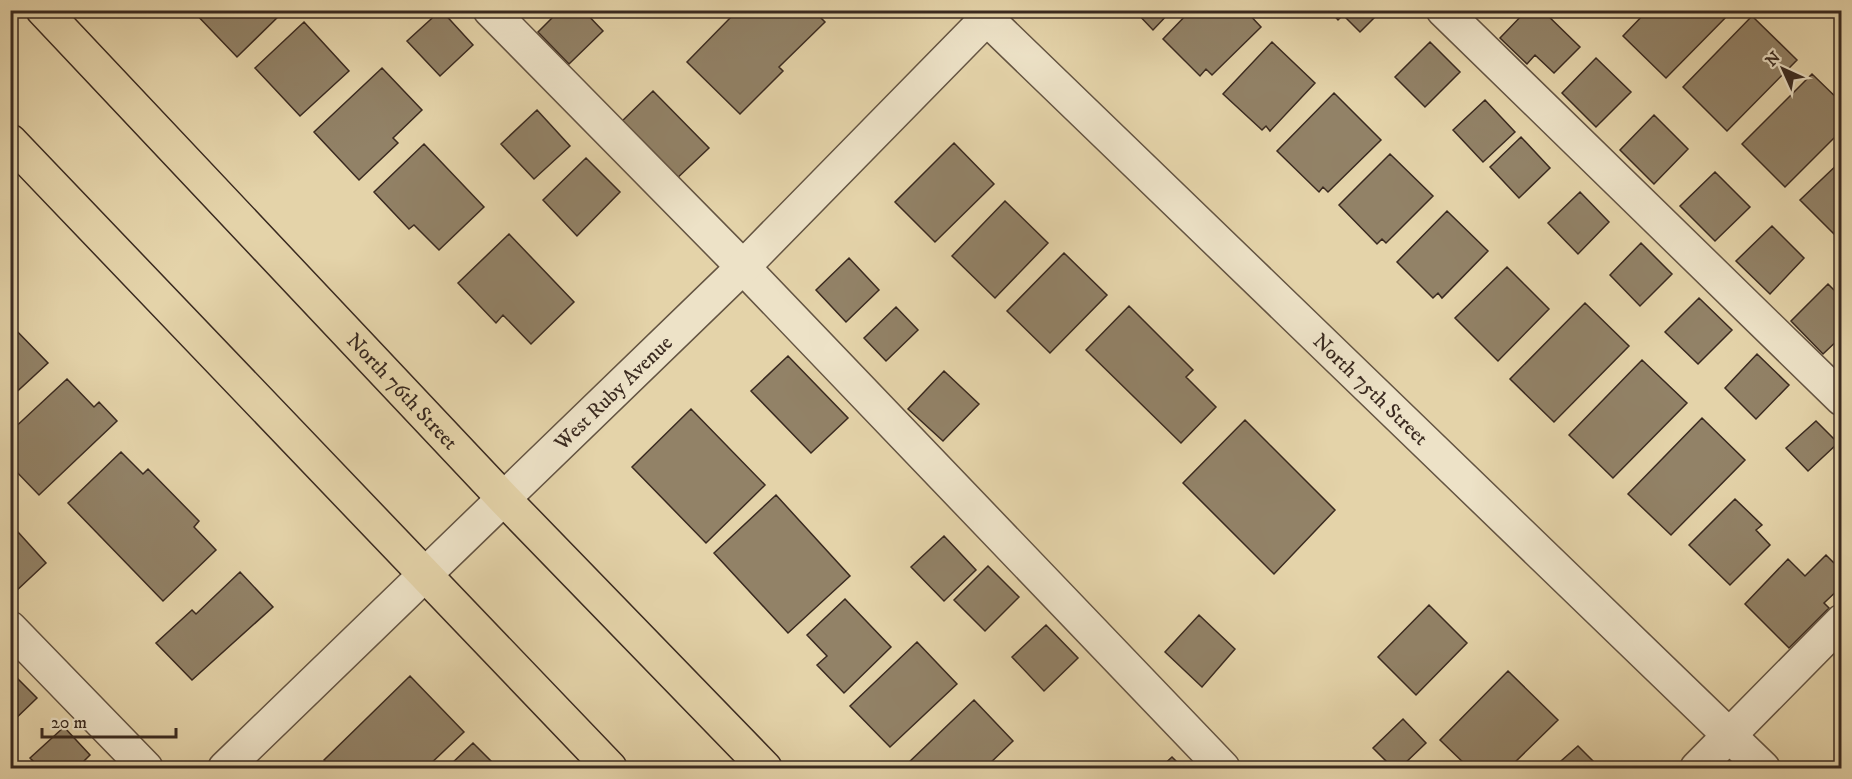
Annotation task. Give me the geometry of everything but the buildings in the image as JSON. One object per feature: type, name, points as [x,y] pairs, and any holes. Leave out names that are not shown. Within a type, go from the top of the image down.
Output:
[{"type":"main road","name":"North 76th Street","points":[[43,10],[505,500],[765,768]]},
{"type":"main road","points":[[10,141],[610,768]]},
{"type":"street","points":[[490,10],[743,267],[1223,768]]},
{"type":"street","points":[[1443,10],[1842,399]]},
{"type":"street","name":"West Ruby Avenue","points":[[225,768],[423,574],[505,500],[743,267],[986,13]]},
{"type":"street","name":"North 75th Street","points":[[986,13],[1763,768]]},
{"type":"street","points":[[1697,768],[1842,621]]},
{"type":"street","points":[[10,628],[146,768]]}]
